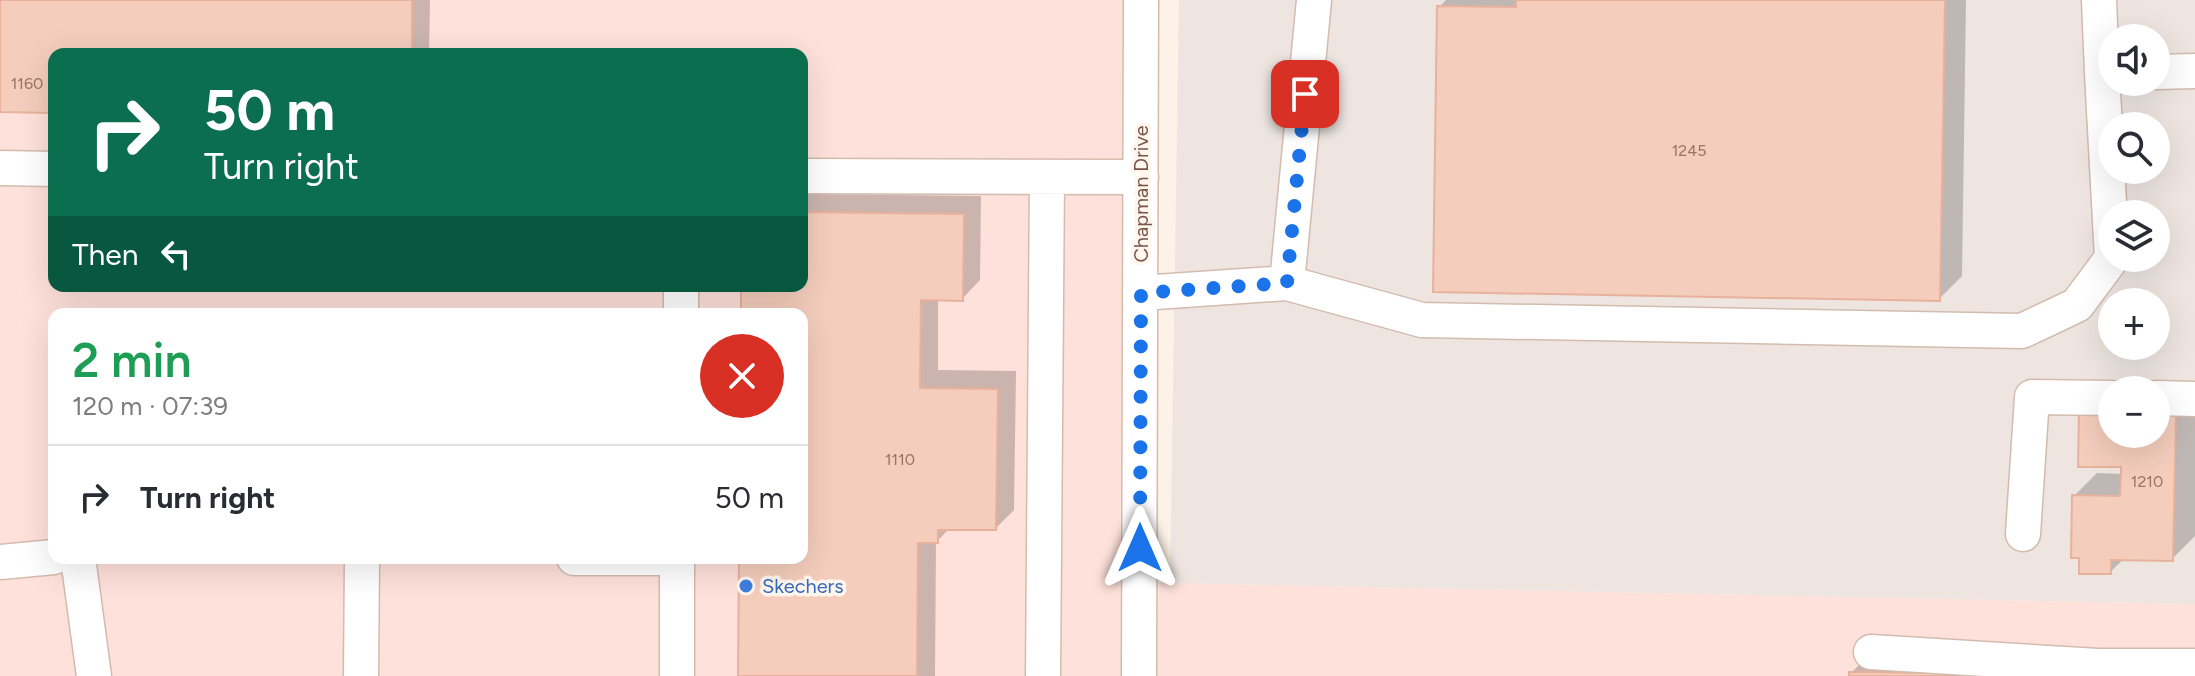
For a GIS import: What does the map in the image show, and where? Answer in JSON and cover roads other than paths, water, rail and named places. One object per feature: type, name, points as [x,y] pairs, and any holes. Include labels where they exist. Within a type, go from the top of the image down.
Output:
[{"type":"street","name":"Chapman Drive","points":[[1139,676],[1141,0]]},
{"type":"street","points":[[1287,283],[1314,0]]},
{"type":"street","points":[[2099,0],[2102,24]]},
{"type":"street","points":[[2170,72],[2195,71]]},
{"type":"street","points":[[1141,293],[1287,283],[1422,320],[2022,331],[2077,305],[2112,258],[2108,96]]},
{"type":"street","points":[[0,168],[48,169]]},
{"type":"street","points":[[808,176],[1141,177]]},
{"type":"street","points":[[1043,676],[1047,177]]},
{"type":"street","points":[[2023,534],[2032,397],[2098,398]]},
{"type":"street","points":[[2170,398],[2195,399]]},
{"type":"street","points":[[0,562],[48,558]]},
{"type":"street","points":[[79,564],[94,676]]},
{"type":"street","points":[[361,676],[362,564]]},
{"type":"street","points":[[677,564],[677,676]]},
{"type":"street","points":[[1871,652],[2076,670],[2175,669]]},
{"type":"place","name":"Skechers","points":[[746,586]]}]
